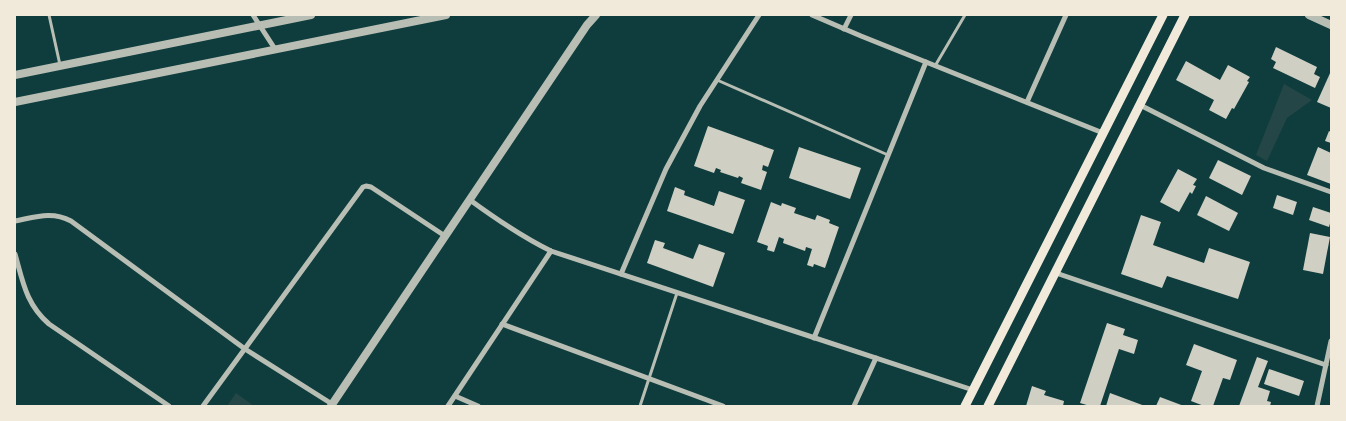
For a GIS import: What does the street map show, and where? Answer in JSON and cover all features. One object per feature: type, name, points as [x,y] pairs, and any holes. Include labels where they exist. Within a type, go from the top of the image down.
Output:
[{"type":"main road","points":[[964,406],[1164,15]]},
{"type":"main road","points":[[988,406],[1185,15]]},
{"type":"street","points":[[253,15],[258,26],[275,50]]},
{"type":"street","points":[[15,74],[311,15]]},
{"type":"street","points":[[15,102],[446,15]]},
{"type":"street","points":[[587,25],[590,15]]},
{"type":"street","points":[[15,221],[52,215],[62,216],[72,221],[244,349],[331,405],[587,25],[596,15]]},
{"type":"street","points":[[621,274],[658,185],[690,123],[759,15]]},
{"type":"street","points":[[812,15],[1104,133]]},
{"type":"street","points":[[844,29],[851,15]]},
{"type":"street","points":[[1027,102],[1066,15]]},
{"type":"street","points":[[1309,15],[1331,25]]},
{"type":"street","points":[[814,338],[926,62]]},
{"type":"street","points":[[1140,105],[1264,168],[1331,192]]},
{"type":"street","points":[[203,406],[361,189],[366,186],[371,187],[445,236]]},
{"type":"street","points":[[470,200],[510,229],[551,251],[973,390]]},
{"type":"street","points":[[448,406],[551,251]]},
{"type":"street","points":[[15,254],[28,294],[40,316],[169,406]]},
{"type":"street","points":[[1056,273],[1328,366]]},
{"type":"street","points":[[502,324],[723,406]]},
{"type":"street","points":[[1317,406],[1328,366],[1331,341]]},
{"type":"street","points":[[854,406],[876,358]]},
{"type":"street","points":[[455,396],[478,406]]},
{"type":"lane","points":[[49,15],[60,65]]},
{"type":"lane","points":[[935,66],[965,15]]},
{"type":"lane","points":[[717,80],[888,156]]},
{"type":"lane","points":[[640,406],[677,293]]},
{"type":"shaded area","points":[[1284,84],[1312,100],[1287,118],[1267,161],[1256,155]]},
{"type":"shaded area","points":[[236,393],[254,406],[227,406]]},
{"type":"building","points":[[1276,47],[1317,67],[1314,74],[1320,77],[1315,88],[1273,68],[1276,62],[1271,59]]},
{"type":"building","points":[[1186,61],[1220,80],[1228,65],[1250,77],[1234,109],[1232,108],[1226,119],[1209,110],[1214,100],[1176,80]]},
{"type":"building","points":[[1331,71],[1331,108],[1317,102]]},
{"type":"building","points":[[708,126],[774,150],[768,167],[763,165],[762,170],[767,172],[761,190],[741,183],[743,178],[739,176],[738,178],[720,172],[721,170],[716,168],[714,173],[694,166]]},
{"type":"building","points":[[1329,131],[1331,132],[1331,143],[1325,141]]},
{"type":"building","points":[[799,147],[861,168],[850,199],[789,178]]},
{"type":"building","points":[[1318,147],[1331,153],[1331,184],[1307,175]]},
{"type":"building","points":[[1218,160],[1251,176],[1242,195],[1209,178]]},
{"type":"building","points":[[1178,169],[1197,179],[1193,185],[1196,186],[1192,194],[1190,192],[1179,212],[1160,202]]},
{"type":"building","points":[[675,187],[685,191],[684,195],[714,206],[719,191],[745,200],[733,234],[667,211]]},
{"type":"building","points":[[1277,195],[1297,202],[1293,215],[1273,208]]},
{"type":"building","points":[[1206,196],[1238,213],[1229,231],[1197,215]]},
{"type":"building","points":[[771,202],[781,206],[782,203],[796,208],[794,213],[815,220],[817,215],[830,220],[829,223],[839,227],[825,268],[814,264],[813,267],[807,265],[812,249],[806,247],[805,251],[783,243],[784,239],[779,237],[774,252],[767,250],[768,246],[757,242]]},
{"type":"building","points":[[1313,207],[1331,213],[1329,227],[1309,220]]},
{"type":"building","points":[[1141,215],[1161,222],[1153,245],[1204,263],[1209,248],[1250,262],[1238,299],[1167,276],[1162,288],[1121,274]]},
{"type":"building","points":[[1310,233],[1330,237],[1323,274],[1303,270]]},
{"type":"building","points":[[655,240],[665,243],[663,248],[693,259],[699,244],[725,253],[713,287],[647,263]]},
{"type":"building","points":[[1107,323],[1125,329],[1123,335],[1138,340],[1134,354],[1119,349],[1100,406],[1090,406],[1080,403]]},
{"type":"building","points":[[1194,344],[1237,360],[1230,380],[1223,378],[1213,406],[1204,406],[1191,401],[1202,371],[1186,365]]},
{"type":"building","points":[[1257,357],[1268,361],[1258,387],[1270,391],[1267,401],[1271,402],[1270,406],[1239,406]]},
{"type":"building","points":[[1269,369],[1304,381],[1299,396],[1264,384]]},
{"type":"building","points":[[1032,386],[1046,391],[1044,395],[1064,401],[1063,406],[1026,406]]},
{"type":"building","points":[[1110,393],[1145,406],[1106,406]]},
{"type":"building","points":[[1160,397],[1184,406],[1156,406]]}]
